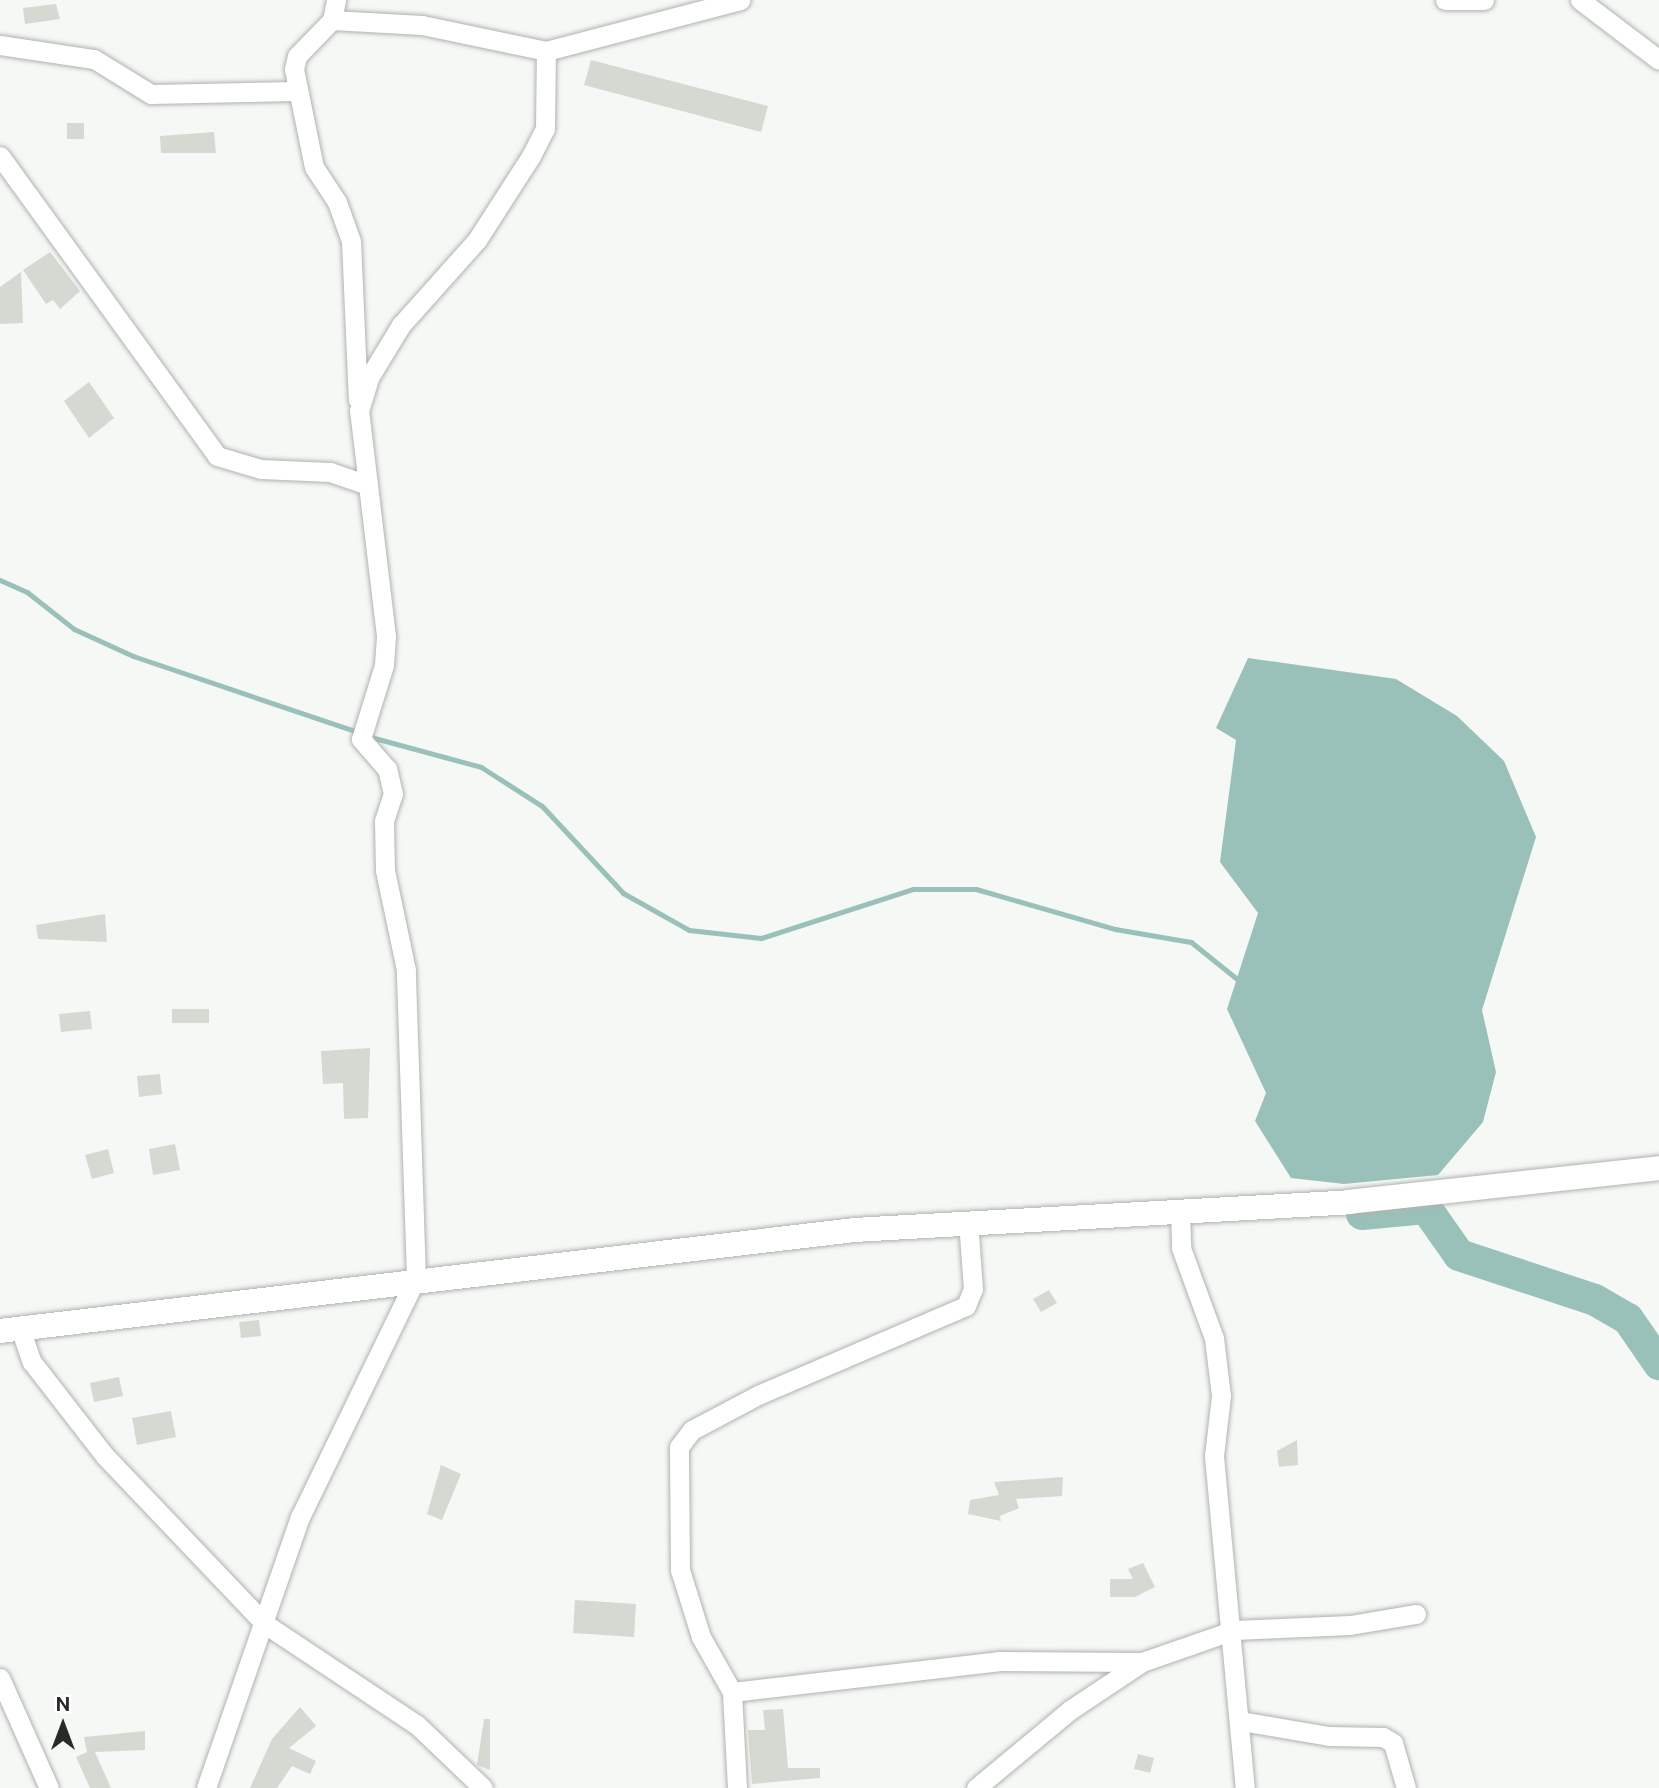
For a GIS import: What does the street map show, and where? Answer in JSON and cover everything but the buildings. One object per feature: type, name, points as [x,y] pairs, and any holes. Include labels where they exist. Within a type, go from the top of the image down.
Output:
[{"type":"street","points":[[206,1788],[300,1517],[416,1278],[406,970],[385,870],[384,821],[393,794],[387,769],[360,739],[384,665],[386,636],[359,411],[351,241],[337,202],[314,167],[295,91],[297,56],[332,20],[336,0]]},
{"type":"street","points":[[332,20],[422,25],[546,51],[740,0]]},
{"type":"street","points":[[1445,0],[1484,0]]},
{"type":"street","points":[[1580,0],[1659,60]]},
{"type":"street","points":[[0,45],[94,59],[150,94],[295,91]]},
{"type":"street","points":[[359,411],[370,376],[401,325],[477,240],[531,156],[545,129],[546,51]]},
{"type":"street","points":[[0,156],[217,456],[261,469],[330,472],[368,485]]},
{"type":"street","points":[[483,1788],[417,1725],[265,1624],[105,1456],[32,1362],[10,1329],[416,1278],[968,1221],[1348,1202],[1659,1168]]},
{"type":"street","points":[[1180,1212],[1181,1248],[1214,1338],[1221,1396],[1214,1456],[1234,1630],[1245,1788]]},
{"type":"street","points":[[737,1788],[732,1692],[701,1637],[680,1570],[679,1447],[692,1430],[758,1395],[966,1306],[973,1289],[968,1221]]},
{"type":"street","points":[[976,1788],[1070,1710],[1142,1662],[1234,1630],[1350,1625],[1416,1614]]},
{"type":"street","points":[[732,1692],[998,1661],[1142,1662]]},
{"type":"street","points":[[0,1678],[49,1788]]},
{"type":"street","points":[[1241,1721],[1329,1736],[1383,1737],[1393,1743],[1406,1788]]},
{"type":"water","points":[[1248,658],[1396,679],[1457,716],[1504,761],[1536,837],[1482,1010],[1496,1072],[1483,1122],[1438,1175],[1344,1184],[1291,1178],[1255,1121],[1266,1093],[1227,1009],[1258,913],[1220,862],[1236,740],[1216,728]]},
{"type":"waterway","points":[[0,580],[27,592],[74,629],[133,656],[358,732]]},
{"type":"waterway","points":[[367,736],[481,767],[542,806],[623,893],[689,930],[761,938],[913,889],[976,889],[1115,929],[1191,942],[1242,983]]},
{"type":"waterway","points":[[1362,1214],[1426,1208],[1459,1255],[1595,1300],[1628,1319],[1659,1364]]}]
